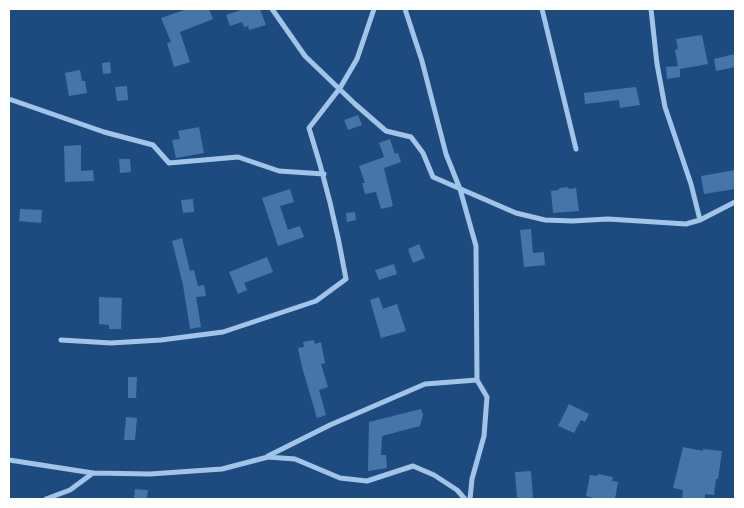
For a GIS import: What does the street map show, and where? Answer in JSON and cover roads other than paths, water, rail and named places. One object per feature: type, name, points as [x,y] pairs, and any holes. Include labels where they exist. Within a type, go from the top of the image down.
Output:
[{"type":"street","points":[[272,9],[305,56],[355,104],[386,131],[411,137],[423,153],[433,176],[516,213],[545,220],[608,219],[686,224],[700,220],[735,202]]},
{"type":"street","points":[[61,340],[111,343],[161,340],[223,332],[316,301],[346,279],[338,231],[324,174],[309,128],[340,88],[357,59],[374,9]]},
{"type":"street","points":[[405,9],[422,60],[446,154],[460,189],[476,246],[477,380],[487,397],[484,436],[472,479],[470,499]]},
{"type":"street","points":[[542,9],[576,149]]},
{"type":"street","points":[[651,9],[657,64],[665,107],[691,184],[700,220]]},
{"type":"street","points":[[9,99],[104,132],[153,145],[169,163],[238,157],[280,172],[324,174]]},
{"type":"street","points":[[9,460],[93,474],[150,474],[222,469],[268,457],[330,425],[425,384],[477,380]]},
{"type":"street","points":[[268,457],[295,459],[340,478],[367,481],[413,466],[434,475],[457,490],[465,499]]},
{"type":"street","points":[[46,499],[70,490],[93,474]]}]
